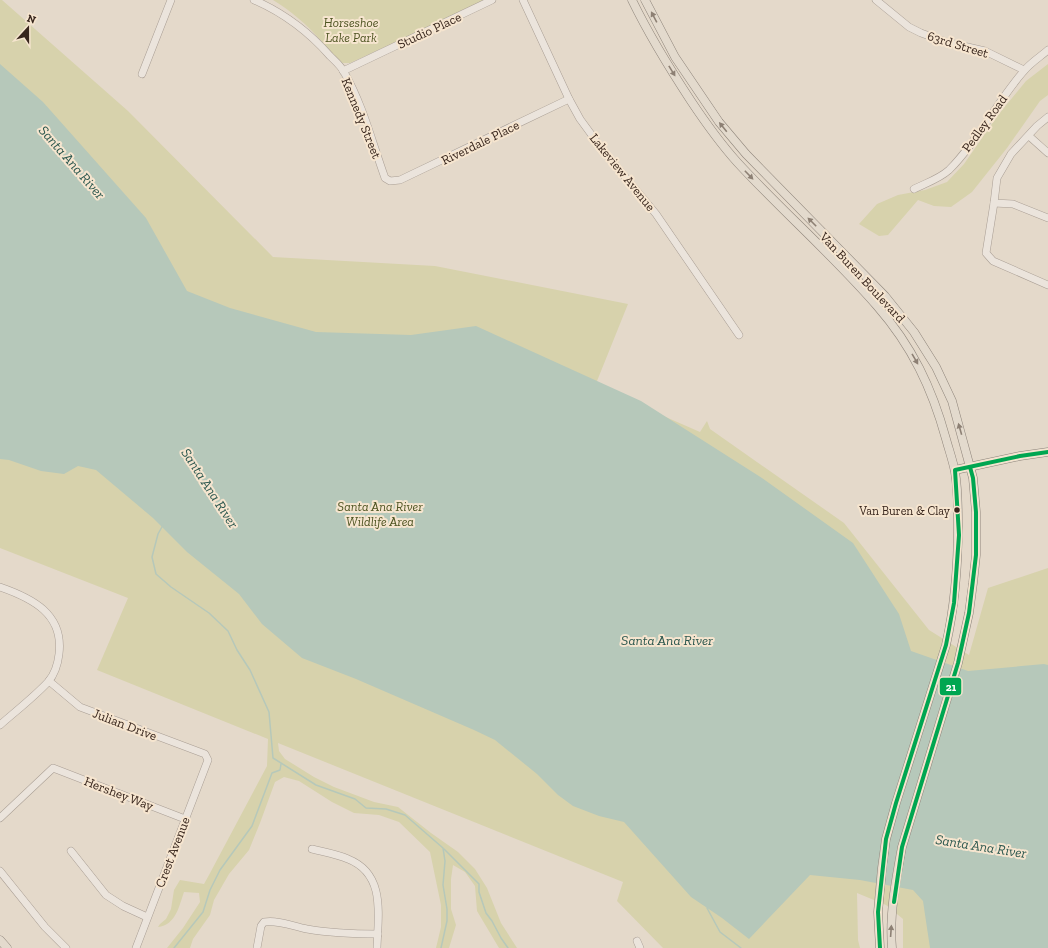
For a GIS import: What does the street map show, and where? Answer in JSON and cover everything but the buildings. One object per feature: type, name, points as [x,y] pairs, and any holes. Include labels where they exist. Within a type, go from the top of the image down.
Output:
[{"type":"main road","name":"Van Buren Boulevard","points":[[632,0],[656,46],[709,128],[736,161],[878,306],[905,343],[929,387],[940,416],[955,470],[958,513],[956,583],[952,621],[886,839],[878,912],[880,948]]},
{"type":"main road","name":"Van Buren Boulevard","points":[[645,0],[676,57],[719,122],[746,154],[885,296],[914,332],[936,367],[952,401],[973,478],[976,512],[976,555],[969,613],[958,663],[902,847],[897,872],[891,936],[892,948]]},
{"type":"main road","points":[[955,470],[1048,452]]},
{"type":"main road","points":[[0,940],[7,948]]},
{"type":"street","points":[[142,74],[171,0]]},
{"type":"street","name":"Kennedy Street","points":[[254,0],[288,17],[304,29],[343,71],[371,133],[386,178],[390,182]]},
{"type":"street","name":"Studio Place","points":[[343,71],[492,0]]},
{"type":"street","name":"Lakeview Avenue","points":[[523,0],[569,99],[580,119],[602,149],[656,214],[739,335]]},
{"type":"street","name":"63rd Street","points":[[876,0],[909,27],[921,33],[946,42],[985,51],[1024,70]]},
{"type":"street","name":"Pedley Road","points":[[914,188],[937,179],[948,170],[977,135],[1024,70],[1048,50]]},
{"type":"street","name":"Riverdale Place","points":[[390,182],[400,180],[569,99]]},
{"type":"street","points":[[1048,117],[1037,126],[1011,154],[997,178],[986,253],[993,261],[1048,285]]},
{"type":"street","points":[[1028,136],[1048,153]]},
{"type":"street","points":[[994,203],[1013,204],[1048,218]]},
{"type":"street","points":[[0,587],[33,601],[54,621],[61,642],[58,663],[49,681],[0,725]]},
{"type":"street","name":"Julian Drive","points":[[49,681],[80,707],[207,756]]},
{"type":"street","name":"Crest Avenue","points":[[136,948],[208,760],[207,756]]},
{"type":"street","name":"Hershey Way","points":[[0,818],[53,768],[185,819]]},
{"type":"street","points":[[312,849],[349,859],[364,868],[374,882],[378,897],[378,948]]},
{"type":"street","points":[[71,851],[106,895],[123,906],[147,918]]},
{"type":"street","points":[[0,871],[45,927],[66,948]]},
{"type":"street","points":[[256,948],[261,926],[264,922],[273,920],[306,929],[336,933],[378,934]]},
{"type":"green space","name":"Santa Ana River","points":[[0,0],[2,0],[128,111],[273,257],[435,266],[628,304],[595,386],[700,432],[707,421],[710,429],[844,523],[929,630],[969,655],[988,588],[1048,568],[1048,948],[903,948],[903,919],[886,905],[857,893],[858,940],[860,948],[663,948],[617,901],[623,882],[278,743],[279,751],[285,759],[314,777],[334,787],[374,802],[398,807],[458,852],[475,869],[487,888],[501,923],[517,948],[499,948],[477,911],[475,886],[465,872],[453,865],[451,879],[451,909],[456,925],[449,948],[436,948],[441,927],[441,905],[430,852],[399,822],[379,815],[354,813],[332,802],[299,781],[284,777],[275,782],[249,850],[229,874],[214,900],[210,915],[193,939],[190,948],[167,948],[183,928],[200,902],[199,893],[184,892],[173,919],[169,923],[158,927],[166,919],[171,909],[174,890],[180,880],[204,884],[267,766],[268,739],[97,670],[128,598],[0,548]]},
{"type":"green space","name":"Horseshoe Lake Park","points":[[273,0],[487,0],[350,63],[343,63],[338,61],[301,20]]},
{"type":"green space","points":[[1048,64],[1048,95],[1040,101],[1007,148],[972,192],[951,207],[934,206],[918,200],[888,235],[879,236],[859,224],[877,204],[898,195],[925,190],[947,182],[964,164],[998,115],[1026,81]]},
{"type":"water","name":"Santa Ana River","points":[[0,64],[43,102],[146,218],[187,291],[230,308],[316,332],[411,335],[476,326],[641,401],[762,478],[853,543],[899,614],[911,651],[968,671],[1044,664],[1048,665],[1048,948],[930,948],[923,901],[913,890],[860,880],[810,875],[749,939],[691,897],[624,822],[599,816],[573,806],[558,795],[537,774],[495,740],[356,679],[302,658],[262,624],[239,594],[187,552],[153,518],[96,470],[78,466],[64,474],[41,471],[9,460],[0,459]]},
{"type":"waterway","points":[[163,525],[158,534],[152,557],[156,574],[171,587],[209,613],[228,631],[237,650],[250,670],[269,712],[273,758],[316,785],[355,799],[366,808],[386,809],[405,815],[443,848],[445,861],[443,885],[447,909],[447,921],[441,948]]},
{"type":"waterway","points":[[174,948],[203,912],[210,890],[220,870],[252,826],[272,773],[280,770],[281,764]]},
{"type":"waterway","points":[[444,849],[479,884],[479,892],[486,913],[508,948]]},
{"type":"waterway","points":[[707,908],[720,932],[741,948]]},
{"type":"transit line","name":"21","points":[[880,948],[878,912],[886,839],[946,645],[954,603],[959,535],[955,470],[1020,456],[1048,452]]},
{"type":"transit line","name":"21","points":[[894,902],[902,847],[958,663],[969,613],[976,555],[976,512],[973,478],[970,467]]},
{"type":"place","name":"Van Buren & Clay","points":[[957,510]]},
{"type":"park label","name":"Santa Ana River Wildlife Area","points":[[380,514]]}]
